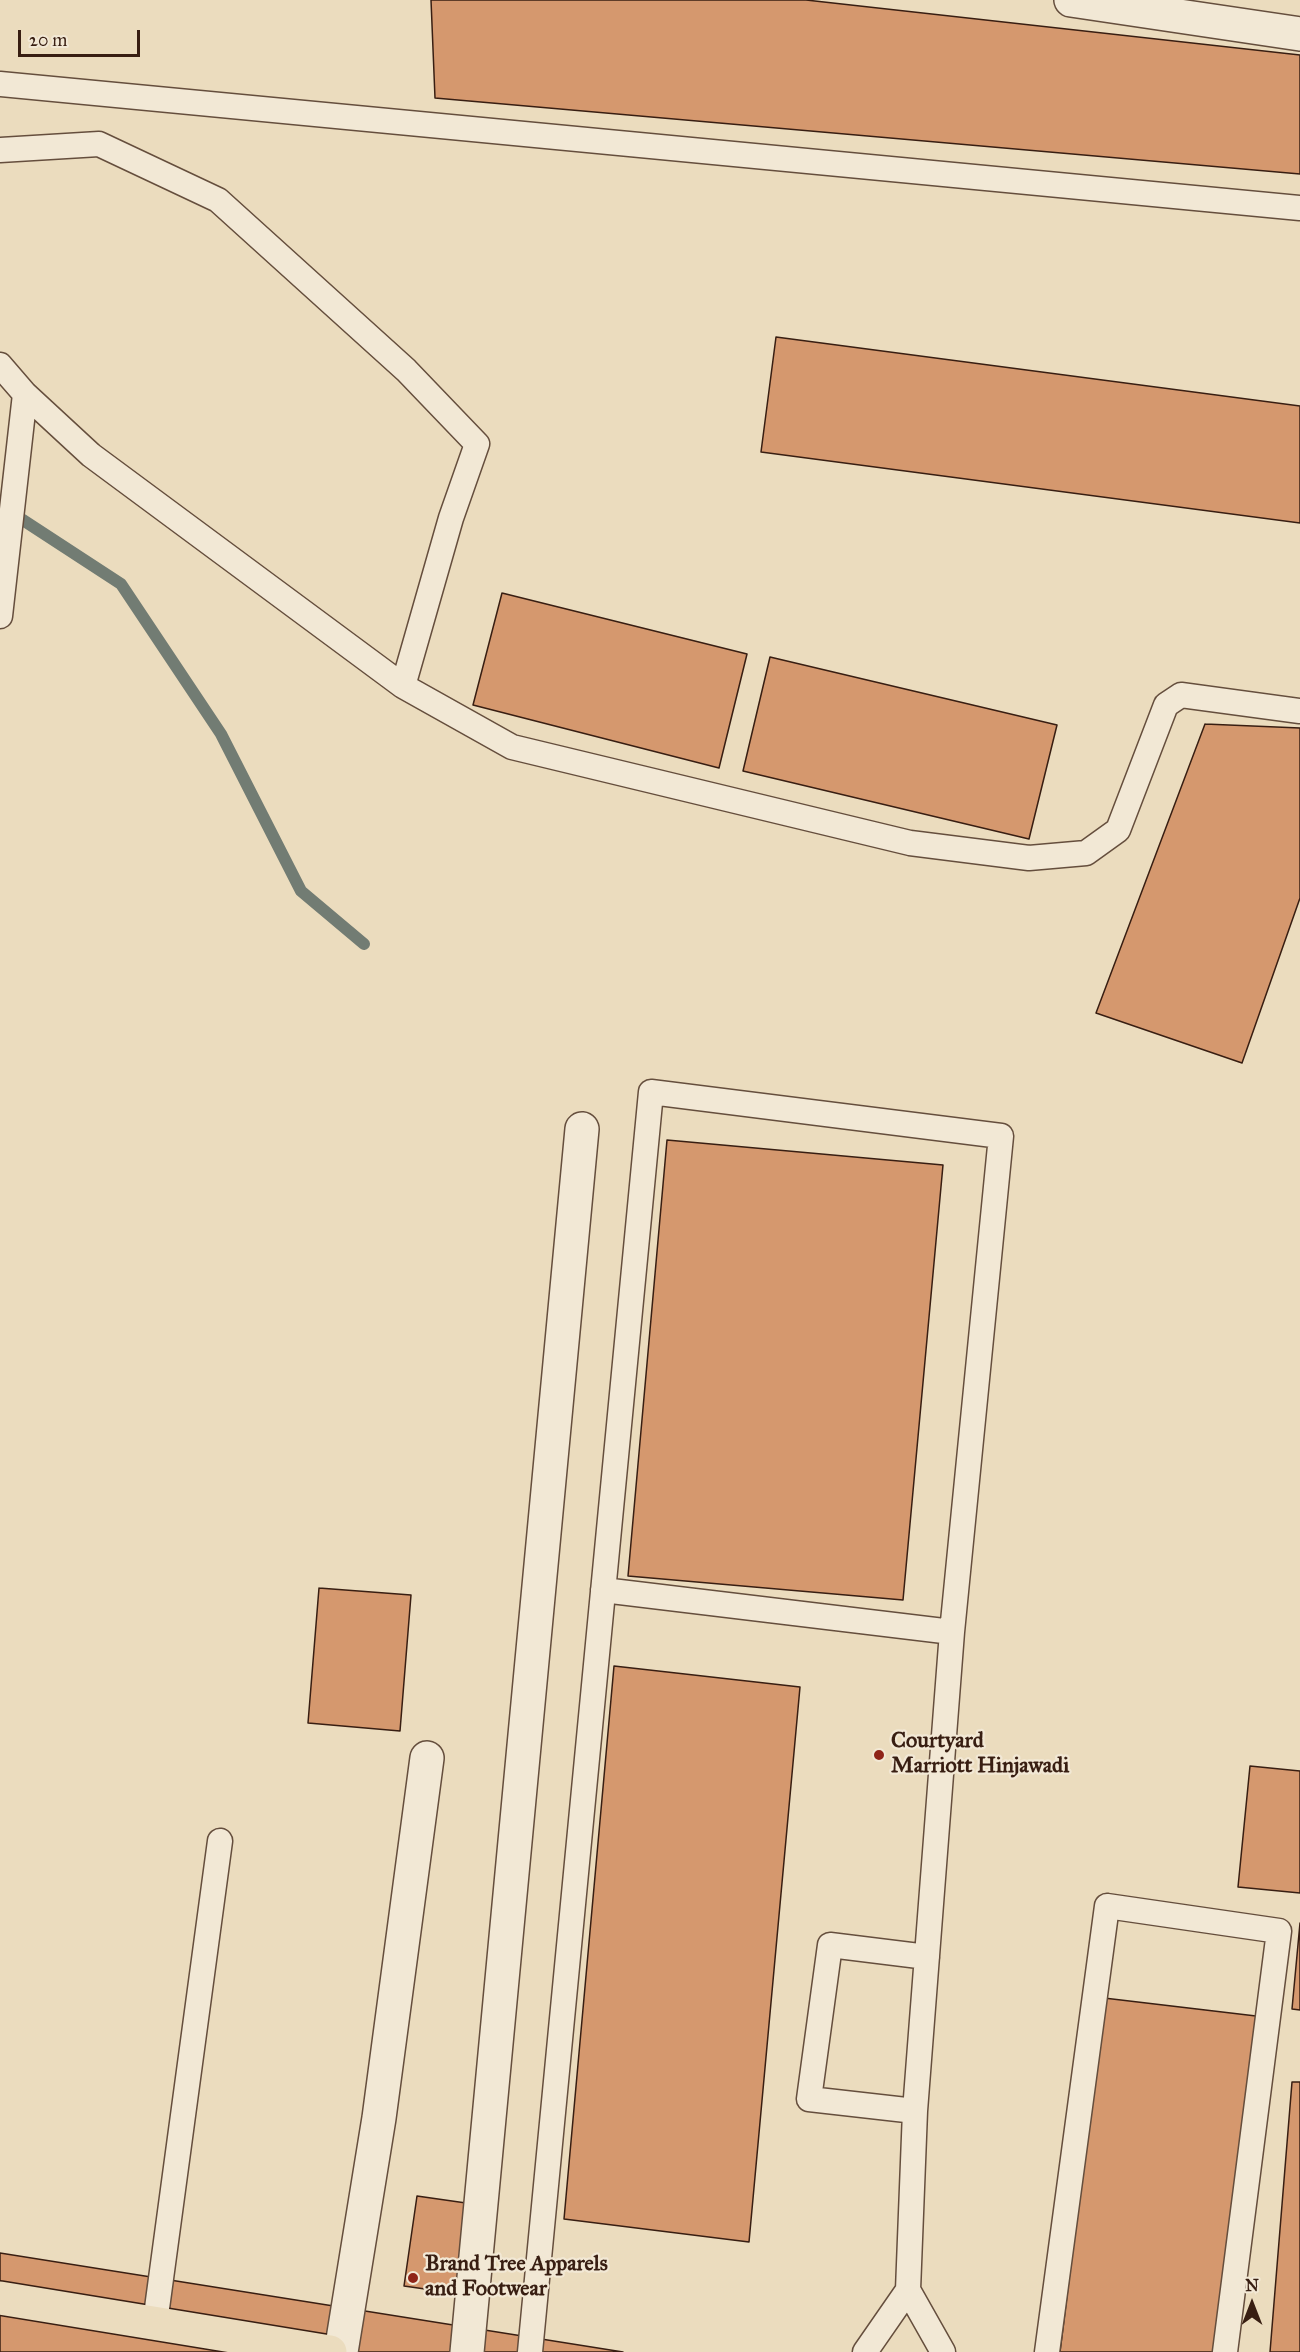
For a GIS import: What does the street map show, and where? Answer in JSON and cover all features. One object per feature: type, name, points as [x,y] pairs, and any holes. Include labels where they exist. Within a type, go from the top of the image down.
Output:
[{"type":"main road","points":[[0,2298],[330,2352]]},
{"type":"street","points":[[1071,0],[1184,9],[1293,27]]},
{"type":"street","points":[[467,2352],[582,1129]]},
{"type":"street","points":[[341,2352],[378,2118],[428,1758]]},
{"type":"lane","points":[[0,84],[1300,208]]},
{"type":"lane","points":[[0,150],[99,144],[218,200],[406,370],[477,444],[451,518],[403,686]]},
{"type":"lane","points":[[0,365],[25,394],[91,455],[403,686],[512,747],[910,843],[1029,858],[1086,853],[1118,830],[1166,705],[1181,695],[1300,711]]},
{"type":"lane","points":[[0,616],[25,394]]},
{"type":"lane","points":[[530,2352],[651,1092],[1001,1136],[952,1632],[915,2111],[908,2290],[943,2352]]},
{"type":"lane","points":[[603,1590],[952,1632]]},
{"type":"lane","points":[[155,2323],[220,1841]]},
{"type":"lane","points":[[1047,2352],[1107,1906],[1279,1931],[1225,2352]]},
{"type":"lane","points":[[915,2111],[809,2098],[830,1945],[927,1957]]},
{"type":"lane","points":[[865,2352],[908,2290]]},
{"type":"building","points":[[431,0],[806,0],[1300,55],[1300,174],[435,98]]},
{"type":"building","points":[[776,337],[1300,406],[1300,523],[761,452]]},
{"type":"building","points":[[502,593],[747,654],[719,768],[473,705]]},
{"type":"building","points":[[770,657],[1057,725],[1029,839],[743,771]]},
{"type":"building","points":[[1205,724],[1300,728],[1300,898],[1242,1063],[1096,1013]]},
{"type":"building","points":[[667,1140],[943,1165],[903,1600],[628,1576]]},
{"type":"building","points":[[319,1588],[411,1595],[400,1731],[308,1723]]},
{"type":"building","points":[[614,1666],[800,1687],[749,2242],[564,2219]]},
{"type":"building","points":[[1250,1766],[1300,1771],[1300,1893],[1238,1887]]},
{"type":"building","points":[[1300,1923],[1300,2010],[1292,2009]]},
{"type":"building","points":[[1104,1998],[1256,2016],[1215,2352],[1060,2352]]},
{"type":"building","points":[[1292,2082],[1300,2082],[1300,2352],[1270,2352]]},
{"type":"building","points":[[417,2196],[480,2205],[467,2295],[404,2286]]},
{"type":"building","points":[[0,2253],[623,2352],[0,2352]]},
{"type":"waterway","points":[[0,505],[121,584],[221,734],[301,891],[364,944]]},
{"type":"place","name":"Courtyard Marriott Hinjawadi","points":[[879,1755]]},
{"type":"place","name":"Brand Tree Apparels and Footwear","points":[[413,2278]]}]
